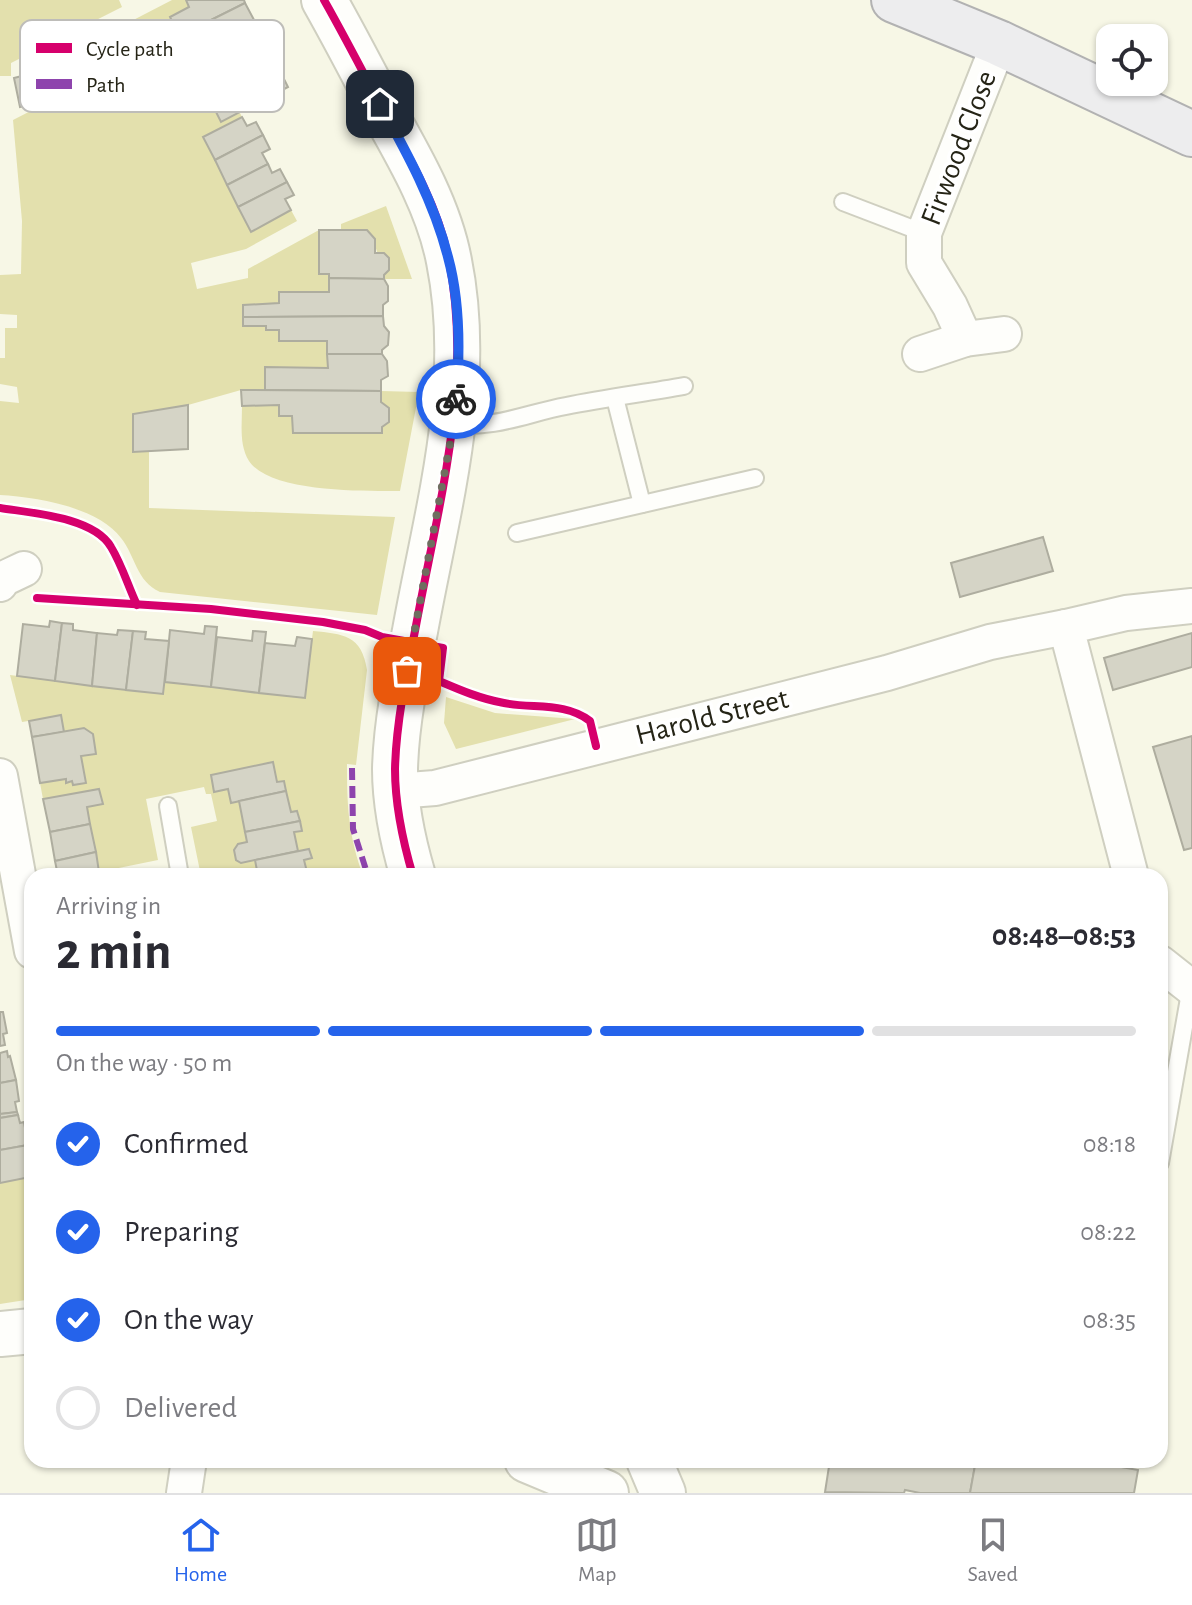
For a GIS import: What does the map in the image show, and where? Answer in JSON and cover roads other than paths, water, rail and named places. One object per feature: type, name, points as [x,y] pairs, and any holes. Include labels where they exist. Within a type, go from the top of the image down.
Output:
[{"type":"main road","points":[[894,0],[999,43],[1192,134]]},
{"type":"street","points":[[324,0],[408,155],[436,217],[449,260],[457,321],[458,378],[454,423],[407,671],[395,766],[396,791],[411,868]]},
{"type":"street","name":"Firwood Close","points":[[965,339],[950,306],[924,263],[924,233],[999,43]]},
{"type":"street","points":[[920,354],[965,339],[1004,334]]},
{"type":"street","name":"Harold Street","points":[[396,791],[435,788],[887,673],[990,642],[1126,613],[1192,606]]},
{"type":"street","points":[[1066,627],[1129,868]]},
{"type":"street","points":[[0,776],[24,887]]},
{"type":"street","points":[[1168,969],[1191,988]]},
{"type":"street","points":[[0,1334],[24,1332]]},
{"type":"street","points":[[184,1493],[188,1468]]},
{"type":"street","points":[[547,1468],[606,1493]]},
{"type":"street","points":[[652,1468],[663,1493]]},
{"type":"lane","points":[[843,202],[924,233]]},
{"type":"lane","points":[[454,423],[474,426],[507,421],[565,406],[684,386]]},
{"type":"lane","points":[[615,398],[642,504]]},
{"type":"lane","points":[[517,533],[755,478]]},
{"type":"lane","points":[[168,806],[176,868]]},
{"type":"lane","points":[[1168,1118],[1191,988]]}]
